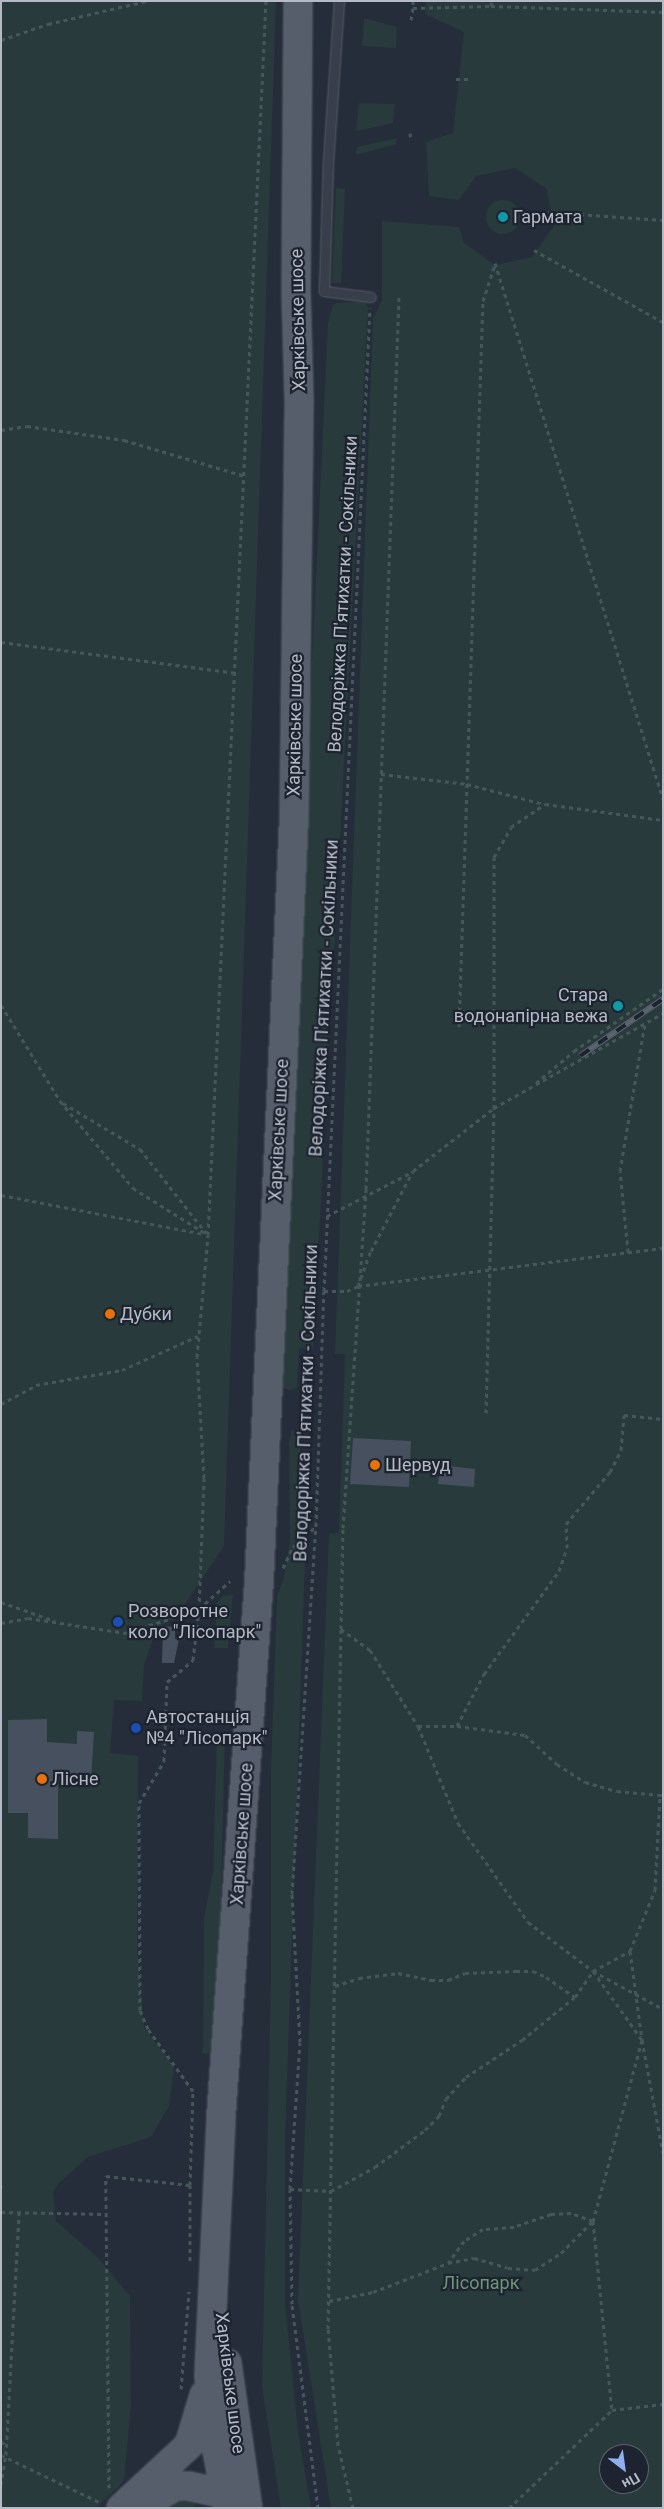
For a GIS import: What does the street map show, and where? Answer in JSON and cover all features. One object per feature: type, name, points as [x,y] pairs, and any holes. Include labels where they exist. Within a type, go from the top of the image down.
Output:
[{"type":"main road","name":"Харківське шосе","points":[[225,2504],[209,2374],[222,2107],[259,1582],[294,818],[299,398],[296,291],[298,1]]},
{"type":"main road","name":"Харківське шосе","points":[[216,2257],[233,2424],[248,2508]]},
{"type":"main road","points":[[146,2504],[189,2445],[209,2374]]},
{"type":"main road","points":[[146,2504],[176,2486],[225,2504],[233,2424]]},
{"type":"main road","points":[[115,2503],[189,2445]]},
{"type":"lane","points":[[339,1],[324,291],[370,297]]},
{"type":"path","points":[[1,40],[48,24],[146,1]]},
{"type":"path","points":[[190,2272],[193,2091],[148,2029],[140,2010],[140,1803],[164,1761],[167,1682],[193,1660],[199,1609],[204,1478],[197,1357],[208,1235],[266,1]]},
{"type":"path","points":[[412,20],[413,1]]},
{"type":"path","points":[[491,6],[492,1]]},
{"type":"path","points":[[413,8],[491,6],[663,12]]},
{"type":"path","points":[[456,79],[470,79]]},
{"type":"path","points":[[410,133],[411,140]]},
{"type":"path","points":[[548,212],[663,220]]},
{"type":"path","points":[[534,250],[663,322]]},
{"type":"path","points":[[459,1027],[483,301],[495,262],[663,799]]},
{"type":"path","name":"Велодоріжка П'ятихатки - Сокільники","points":[[318,2508],[292,2304],[290,2189],[300,2042],[292,1894],[316,1526],[327,1216],[370,297]]},
{"type":"path","points":[[353,2508],[338,2446],[329,2301],[341,1629],[358,1286],[365,1197],[398,297]]},
{"type":"path","points":[[1,430],[27,426],[124,440],[245,476]]},
{"type":"path","points":[[1,642],[235,673]]},
{"type":"path","points":[[381,774],[467,784],[545,804],[663,820]]},
{"type":"path","points":[[486,1413],[494,1108],[494,857],[511,826],[545,804]]},
{"type":"path","points":[[531,1087],[574,1051],[663,989]]},
{"type":"path","points":[[1,1005],[60,1100],[133,1188],[208,1235]]},
{"type":"path","points":[[327,1216],[413,1171],[494,1108],[663,1013]]},
{"type":"path","points":[[628,1252],[620,1171],[645,1023]]},
{"type":"path","points":[[60,1100],[140,1149],[208,1235]]},
{"type":"path","points":[[358,1286],[371,1251],[413,1171]]},
{"type":"path","points":[[1,1195],[208,1235]]},
{"type":"path","points":[[324,1291],[347,1291],[358,1286],[663,1248]]},
{"type":"path","points":[[1,1404],[36,1385],[122,1370],[199,1336]]},
{"type":"path","points":[[457,1726],[484,1674],[559,1571],[567,1548],[566,1524],[610,1472],[621,1450],[624,1415],[663,1420]]},
{"type":"path","points":[[280,1573],[293,1547],[316,1526]]},
{"type":"path","points":[[1,1623],[28,1618],[126,1633],[199,1609],[230,1581]]},
{"type":"path","points":[[1,1602],[63,1624]]},
{"type":"path","points":[[341,1629],[370,1650],[418,1726],[458,1823],[528,1922],[593,1971],[663,2010]]},
{"type":"path","points":[[418,1726],[457,1726],[524,1735],[557,1764],[585,1782],[617,1791],[662,1795],[656,1890],[630,1951],[642,2040],[663,2153]]},
{"type":"path","points":[[290,2189],[331,2191],[375,2167],[440,2116],[446,2099],[466,2077],[522,2040],[575,1997],[593,1971],[630,1951]]},
{"type":"path","points":[[335,1986],[359,1978],[398,1973],[432,1980],[448,1980],[465,1973],[525,1971],[546,1977],[575,1997]]},
{"type":"path","points":[[593,1971],[642,2040]]},
{"type":"path","points":[[612,2410],[593,2221],[642,2040]]},
{"type":"path","points":[[115,2503],[106,2176],[190,2185]]},
{"type":"path","points":[[1,2185],[1,2191]]},
{"type":"path","points":[[1,2212],[106,2214]]},
{"type":"path","points":[[1,2485],[6,2455],[19,2213]]},
{"type":"path","points":[[448,2263],[464,2241],[483,2229],[514,2228],[558,2214],[571,2213],[593,2221]]},
{"type":"path","points":[[329,2301],[373,2292],[448,2263],[474,2258],[508,2268],[536,2270],[561,2253],[593,2221]]},
{"type":"path","points":[[181,2391],[189,2282]]},
{"type":"path","points":[[509,2508],[612,2410],[663,2404]]},
{"type":"path","points":[[1,2441],[6,2448]]},
{"type":"path","points":[[1,2455],[6,2455],[110,2507]]},
{"type":"green space","points":[[1,1],[276,1],[224,1546],[177,1616],[156,1629],[144,1665],[142,1701],[114,1700],[110,1753],[138,1756],[137,1948],[144,2028],[174,2066],[169,2106],[151,2137],[88,2157],[58,2184],[53,2192],[56,2221],[98,2258],[130,2296],[131,2405],[124,2481],[96,2508],[1,2508]]},
{"type":"green space","name":"Лісопарк","points":[[426,1],[663,1],[663,2508],[331,2508],[298,2300],[329,1534],[339,1533],[345,1354],[335,1354],[373,319],[382,300],[382,221],[459,227],[464,243],[495,265],[532,257],[553,227],[547,189],[515,168],[476,176],[459,200],[429,196],[426,142],[453,133],[464,32],[425,14]]},
{"type":"green space","points":[[364,18],[397,27],[396,48],[362,46]]},
{"type":"green space","points":[[359,103],[395,104],[393,123],[356,131]]},
{"type":"green space","points":[[397,138],[396,144],[356,155],[357,147]]},
{"type":"green space","points":[[336,188],[345,189],[341,283],[332,283]]},
{"type":"green space","points":[[503,200],[510,201],[515,205],[519,210],[519,224],[515,229],[510,233],[503,234],[496,233],[491,229],[487,224],[486,217],[487,210],[491,205],[496,201]]},
{"type":"green space","points":[[365,302],[368,308],[313,1349],[299,1348],[297,1388],[290,1390],[278,1386],[328,323],[332,308],[336,303]]},
{"type":"green space","points":[[292,1430],[300,1431],[300,1531],[306,1532],[285,2136],[285,2303],[298,2432],[311,2508],[281,2508],[262,2386],[271,1978],[271,1771],[277,1596],[284,1578],[290,1541],[289,1442]]},
{"type":"green space","points":[[233,1594],[228,1648],[214,1648],[217,1603],[223,1596]]},
{"type":"green space","points":[[217,1736],[225,1736],[217,2052],[203,2054],[204,1917],[213,1873]]},
{"type":"green space","points":[[199,2493],[194,2508],[160,2508],[165,2502]]},
{"type":"building","name":"Стара водонапірна вежа","points":[[621,1002],[621,1010],[616,1010],[616,1003]]},
{"type":"building","points":[[353,1438],[411,1441],[409,1487],[350,1484]]},
{"type":"building","points":[[440,1465],[475,1469],[474,1487],[438,1484]]},
{"type":"building","points":[[163,1626],[175,1627],[175,1639],[179,1639],[174,1663],[162,1663]]},
{"type":"building","name":"Лісне","points":[[47,1719],[47,1742],[77,1744],[77,1731],[94,1732],[91,1780],[58,1780],[58,1839],[28,1838],[28,1813],[8,1813],[8,1720]]},
{"type":"railway","points":[[580,1056],[663,999]]},
{"type":"place","name":"Гармата","points":[[503,217]]},
{"type":"place","name":"Стара водонапірна вежа","points":[[618,1006]]},
{"type":"place","name":"Дубки","points":[[110,1314]]},
{"type":"place","name":"Шервуд","points":[[375,1465]]},
{"type":"place","name":"Розворотне коло \"Лісопарк\"","points":[[118,1622]]},
{"type":"place","name":"Автостанція №4 \"Лісопарк\"","points":[[136,1728]]},
{"type":"place","name":"Лісне","points":[[42,1779]]}]
